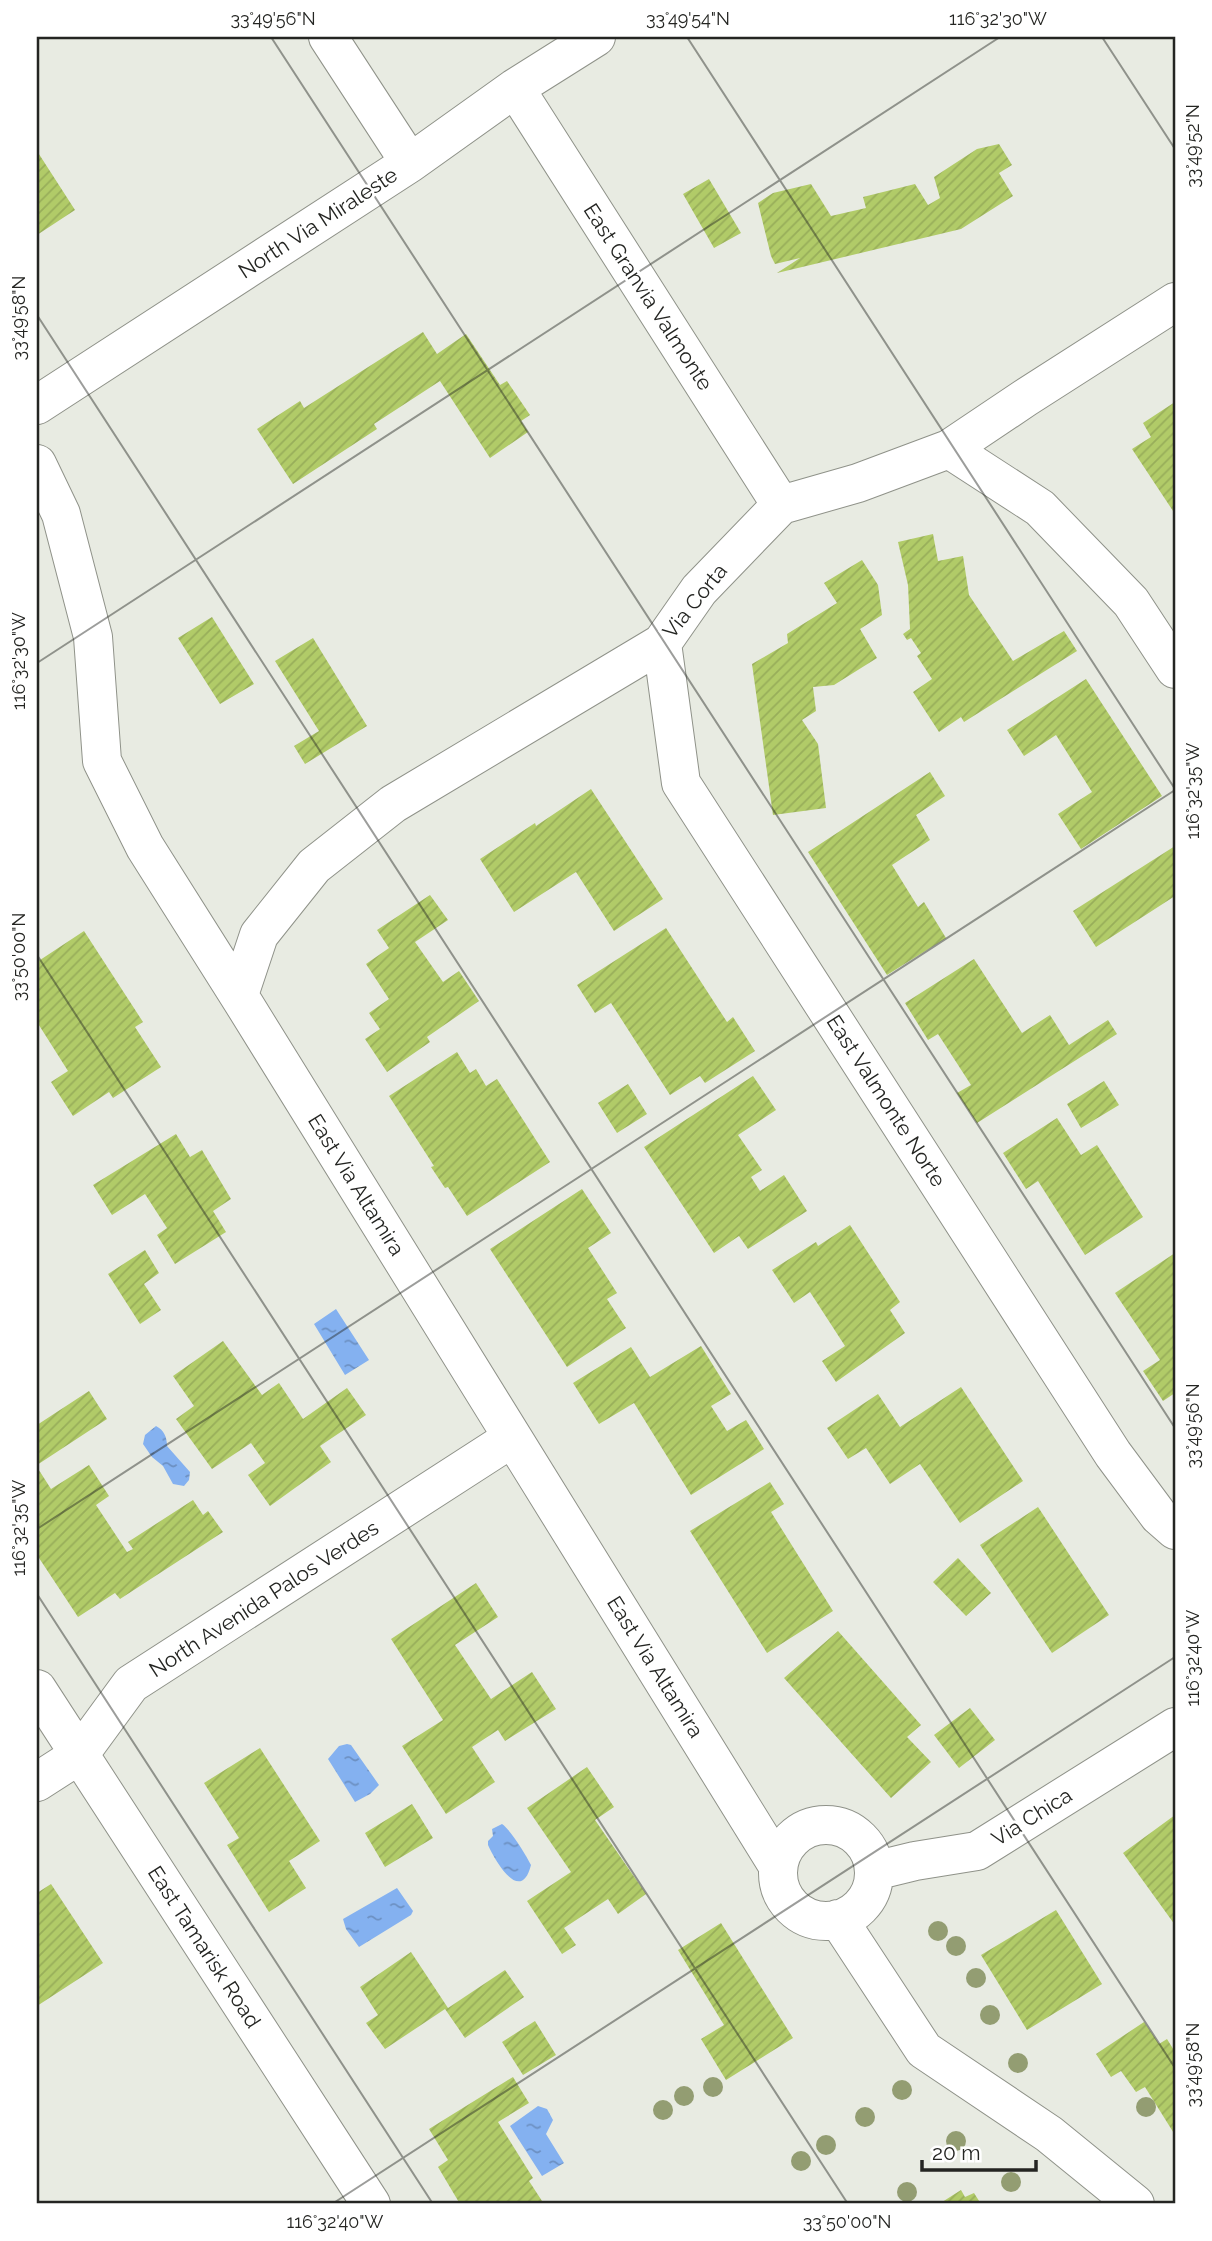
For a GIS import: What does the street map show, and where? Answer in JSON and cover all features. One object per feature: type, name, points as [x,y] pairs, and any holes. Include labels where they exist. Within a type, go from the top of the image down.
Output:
[{"type":"street","points":[[328,37],[410,163]]},
{"type":"street","name":"North Via Miraleste","points":[[37,405],[410,163],[515,89],[596,37]]},
{"type":"street","name":"East Granvia Valmonte","points":[[515,89],[780,505]]},
{"type":"street","points":[[780,505],[858,483],[949,449],[1175,302]]},
{"type":"street","points":[[949,449],[1040,508],[1131,602],[1175,669]]},
{"type":"street","name":"East Via Altamira","points":[[37,464],[61,514],[93,637],[102,761],[145,847],[693,1725],[778,1866],[784,1896],[794,1908],[807,1917],[838,1919]]},
{"type":"street","name":"Via Corta","points":[[239,995],[259,935],[314,866],[393,804],[662,643],[699,590],[780,505]]},
{"type":"street","name":"East Valmonte Norte","points":[[662,643],[681,783],[1113,1454],[1159,1516],[1175,1530]]},
{"type":"street","name":"North Avenida Palos Verdes","points":[[37,1782],[79,1755],[131,1684],[512,1438]]},
{"type":"street","name":"East Tamarisk Road","points":[[37,1689],[371,2204]]},
{"type":"street","name":"Via Chica","points":[[874,1871],[977,1851],[1175,1727]]},
{"type":"street","points":[[778,1866],[783,1851],[804,1829],[835,1825],[862,1840],[871,1855],[874,1871],[872,1887],[864,1902],[852,1913],[838,1919],[924,2050],[1049,2134],[1135,2204]]},
{"type":"water","points":[[336,1309],[369,1360],[345,1375],[314,1324]]},
{"type":"water","points":[[156,1426],[164,1434],[167,1446],[190,1472],[189,1480],[184,1486],[173,1484],[163,1466],[143,1444],[145,1435]]},
{"type":"water","points":[[351,1745],[379,1785],[370,1794],[355,1802],[328,1759],[339,1746]]},
{"type":"water","points":[[502,1824],[531,1865],[527,1876],[521,1881],[508,1876],[488,1845],[493,1836],[492,1829]]},
{"type":"water","points":[[397,1888],[413,1911],[411,1915],[359,1947],[346,1929],[343,1919]]},
{"type":"water","points":[[538,2106],[547,2109],[553,2120],[546,2134],[564,2163],[542,2176],[510,2126]]},
{"type":"building","points":[[999,144],[1012,165],[999,173],[1013,196],[961,229],[777,273],[800,258],[775,264],[771,256],[758,203],[773,193],[811,184],[831,216],[866,208],[863,197],[915,184],[928,205],[940,198],[934,177],[977,149]]},
{"type":"building","points":[[37,151],[75,210],[37,235]]},
{"type":"building","points":[[709,179],[741,233],[714,248],[683,194]]},
{"type":"building","points":[[423,332],[437,354],[466,334],[500,385],[507,381],[530,415],[521,421],[528,432],[490,458],[440,381],[374,424],[377,429],[293,484],[257,429],[300,401],[304,408]]},
{"type":"building","points":[[1175,402],[1175,514],[1132,449],[1151,437],[1143,423]]},
{"type":"building","points":[[933,534],[938,561],[963,556],[969,595],[1013,661],[1064,631],[1077,651],[964,722],[961,717],[939,732],[913,692],[932,679],[917,656],[921,653],[911,638],[907,640],[903,634],[910,629],[908,585],[898,542]]},
{"type":"building","points":[[862,560],[878,585],[882,615],[860,629],[877,658],[834,685],[813,687],[816,711],[802,720],[818,744],[826,808],[773,815],[752,664],[788,643],[787,634],[837,603],[824,583]]},
{"type":"building","points":[[212,617],[254,684],[220,704],[178,638]]},
{"type":"building","points":[[313,638],[367,726],[305,764],[294,746],[319,731],[275,661]]},
{"type":"building","points":[[1086,679],[1162,796],[1081,849],[1058,814],[1092,792],[1056,735],[1024,756],[1007,730]]},
{"type":"building","points":[[930,772],[945,796],[916,815],[930,840],[892,865],[918,907],[924,902],[946,938],[887,975],[808,852]]},
{"type":"building","points":[[591,789],[663,899],[614,931],[576,872],[514,912],[480,859]]},
{"type":"building","points":[[1175,846],[1175,896],[1096,947],[1073,911]]},
{"type":"building","points":[[430,895],[448,920],[415,942],[443,982],[459,971],[479,1001],[427,1037],[430,1042],[387,1072],[365,1039],[380,1029],[369,1013],[389,999],[366,964],[389,948],[377,930]]},
{"type":"building","points":[[666,928],[727,1022],[733,1017],[755,1051],[705,1083],[700,1076],[670,1095],[611,1003],[595,1013],[577,985]]},
{"type":"building","points":[[84,931],[143,1022],[135,1027],[161,1067],[113,1098],[109,1092],[73,1116],[51,1082],[68,1071],[37,1022],[37,962]]},
{"type":"building","points":[[974,959],[1022,1033],[1050,1015],[1069,1045],[1108,1020],[1117,1034],[977,1123],[957,1093],[971,1085],[938,1034],[928,1040],[905,1003]]},
{"type":"building","points":[[457,1052],[470,1073],[476,1069],[486,1086],[497,1079],[550,1162],[467,1216],[431,1167],[434,1166],[389,1096]]},
{"type":"building","points":[[753,1076],[776,1110],[738,1135],[762,1170],[751,1177],[760,1191],[784,1175],[807,1211],[748,1249],[739,1236],[714,1253],[644,1147]]},
{"type":"building","points":[[1104,1081],[1119,1105],[1081,1128],[1067,1104]]},
{"type":"building","points":[[628,1084],[647,1114],[617,1133],[598,1103]]},
{"type":"building","points":[[1057,1118],[1081,1155],[1097,1145],[1143,1217],[1085,1255],[1038,1181],[1026,1189],[1003,1153]]},
{"type":"building","points":[[176,1134],[190,1157],[202,1150],[231,1199],[213,1211],[226,1232],[175,1264],[157,1235],[167,1228],[145,1194],[112,1215],[93,1185]]},
{"type":"building","points":[[582,1189],[611,1233],[588,1248],[617,1293],[607,1299],[626,1328],[567,1367],[490,1249]]},
{"type":"building","points":[[850,1225],[900,1302],[890,1310],[905,1333],[836,1382],[822,1361],[845,1346],[810,1292],[794,1303],[772,1270],[816,1242],[818,1246]]},
{"type":"building","points":[[145,1250],[159,1273],[144,1284],[161,1310],[140,1324],[108,1274]]},
{"type":"building","points":[[1175,1253],[1175,1393],[1163,1401],[1143,1371],[1160,1360],[1115,1293]]},
{"type":"building","points":[[223,1341],[262,1395],[279,1383],[303,1419],[347,1388],[366,1415],[320,1446],[331,1462],[270,1506],[248,1475],[265,1463],[251,1443],[212,1469],[176,1419],[194,1406],[173,1376]]},
{"type":"building","points":[[701,1346],[731,1394],[711,1406],[727,1431],[746,1420],[764,1449],[691,1495],[634,1403],[599,1424],[573,1383],[631,1347],[650,1377]]},
{"type":"building","points":[[961,1387],[1023,1481],[960,1523],[920,1464],[890,1484],[866,1448],[848,1459],[827,1428],[878,1394],[900,1427]]},
{"type":"building","points":[[89,1391],[107,1419],[37,1465],[37,1425]]},
{"type":"building","points":[[89,1465],[109,1496],[96,1505],[127,1552],[133,1549],[128,1542],[193,1500],[203,1515],[208,1511],[223,1532],[120,1599],[115,1593],[78,1617],[37,1555],[37,1467],[51,1489]]},
{"type":"building","points":[[770,1482],[784,1504],[771,1512],[833,1611],[767,1653],[690,1531]]},
{"type":"building","points":[[1038,1507],[1109,1615],[1052,1653],[980,1545]]},
{"type":"building","points":[[958,1558],[991,1593],[966,1616],[933,1582]]},
{"type":"building","points":[[476,1583],[498,1617],[455,1645],[491,1699],[532,1672],[556,1709],[505,1741],[498,1730],[472,1747],[495,1782],[446,1814],[402,1746],[443,1720],[391,1639]]},
{"type":"building","points":[[838,1631],[921,1725],[907,1737],[931,1762],[891,1798],[784,1678]]},
{"type":"building","points":[[970,1708],[995,1740],[959,1768],[934,1735]]},
{"type":"building","points":[[260,1748],[320,1841],[289,1861],[306,1888],[269,1912],[227,1845],[239,1838],[204,1783]]},
{"type":"building","points":[[587,1767],[614,1807],[595,1820],[646,1894],[618,1914],[608,1899],[564,1928],[576,1945],[562,1954],[527,1901],[571,1872],[527,1808]]},
{"type":"building","points":[[412,1804],[433,1838],[385,1867],[365,1833]]},
{"type":"building","points":[[1175,1815],[1175,1925],[1123,1853]]},
{"type":"building","points":[[51,1884],[103,1963],[37,2006],[37,1893]]},
{"type":"building","points":[[1056,1910],[1102,1984],[1027,2030],[981,1955]]},
{"type":"building","points":[[721,1923],[793,2038],[726,2080],[701,2039],[724,2025],[678,1950]]},
{"type":"building","points":[[411,1952],[448,2008],[505,1970],[524,1997],[465,2038],[445,2009],[385,2049],[366,2023],[378,2015],[360,1987]]},
{"type":"building","points":[[535,2021],[556,2055],[523,2075],[502,2042]]},
{"type":"building","points":[[1144,2022],[1159,2044],[1167,2039],[1175,2052],[1175,2135],[1145,2087],[1136,2092],[1121,2071],[1111,2077],[1096,2054]]},
{"type":"building","points":[[513,2077],[529,2103],[498,2122],[533,2178],[529,2181],[544,2204],[460,2204],[438,2167],[448,2160],[429,2129]]},
{"type":"building","points":[[961,2190],[965,2197],[974,2193],[981,2204],[939,2204]]}]
